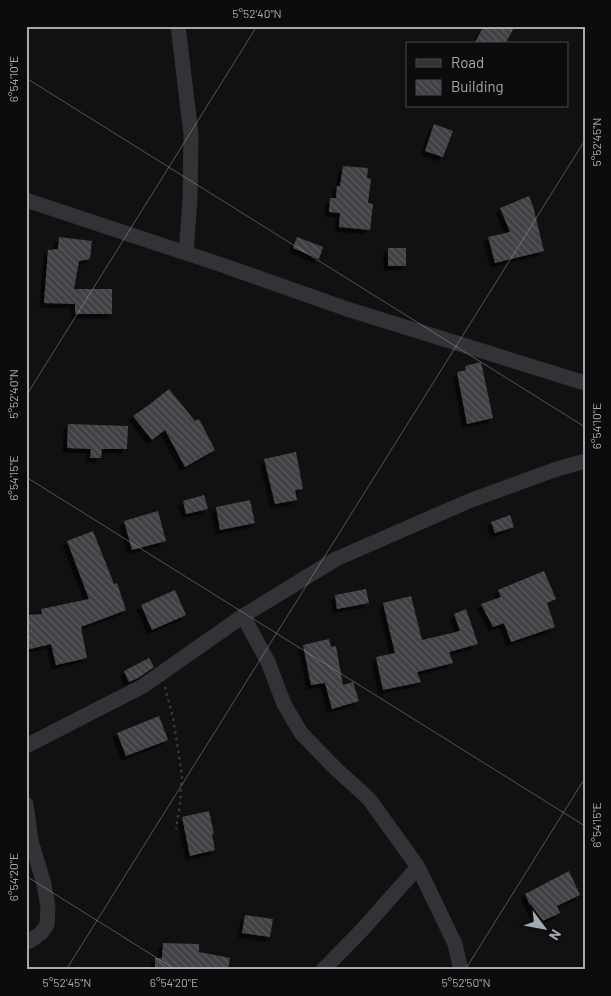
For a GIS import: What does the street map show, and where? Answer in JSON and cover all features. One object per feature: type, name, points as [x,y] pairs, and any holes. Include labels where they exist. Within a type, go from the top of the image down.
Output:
[{"type":"street","points":[[178,26],[191,134],[190,200],[186,253]]},
{"type":"street","points":[[26,200],[186,253],[347,310],[585,383]]},
{"type":"street","points":[[26,746],[143,686],[243,616],[336,559],[469,501],[585,461]]},
{"type":"street","points":[[243,616],[268,662],[284,704],[301,733],[369,799],[418,867],[455,944],[461,970]]},
{"type":"street","points":[[26,804],[31,841],[44,884],[48,907],[46,925],[41,933],[26,942]]},
{"type":"street","points":[[323,970],[362,930],[418,867]]},
{"type":"path","points":[[161,674],[173,718],[182,775],[176,829]]},
{"type":"building","points":[[484,26],[515,26],[506,42],[475,42]]},
{"type":"building","points":[[434,124],[453,131],[443,157],[425,151]]},
{"type":"building","points":[[343,166],[368,168],[367,178],[371,179],[368,203],[373,204],[370,230],[339,227],[340,213],[329,212],[330,198],[336,198],[337,186],[340,186]]},
{"type":"building","points":[[529,196],[544,251],[495,263],[488,237],[510,232],[500,208]]},
{"type":"building","points":[[59,237],[92,241],[90,259],[79,261],[74,289],[112,289],[112,314],[75,314],[75,304],[44,303],[48,250],[58,249]]},
{"type":"building","points":[[297,237],[323,247],[319,259],[293,248]]},
{"type":"building","points":[[388,248],[406,248],[406,266],[388,266]]},
{"type":"building","points":[[481,362],[493,418],[467,424],[457,372],[466,370],[465,366]]},
{"type":"building","points":[[169,389],[195,421],[199,419],[215,450],[185,467],[165,430],[152,440],[133,416]]},
{"type":"building","points":[[68,424],[128,426],[127,449],[102,449],[101,458],[90,458],[91,449],[67,448]]},
{"type":"building","points":[[296,452],[303,489],[295,490],[297,500],[275,504],[264,459]]},
{"type":"building","points":[[204,495],[208,509],[186,514],[183,501]]},
{"type":"building","points":[[250,500],[255,523],[220,530],[216,507]]},
{"type":"building","points":[[158,511],[166,541],[132,550],[124,521]]},
{"type":"building","points":[[510,515],[514,527],[495,533],[491,522]]},
{"type":"building","points":[[93,531],[114,584],[117,583],[126,610],[81,627],[87,658],[56,665],[51,644],[26,650],[26,615],[42,614],[41,609],[89,599],[67,541]]},
{"type":"building","points":[[544,571],[556,599],[547,603],[555,627],[511,642],[504,623],[493,627],[481,604],[501,597],[498,590]]},
{"type":"building","points":[[366,589],[369,603],[337,609],[335,595]]},
{"type":"building","points":[[175,590],[186,615],[152,630],[141,605]]},
{"type":"building","points":[[411,596],[422,640],[460,631],[454,614],[466,609],[478,644],[449,652],[453,663],[417,672],[421,682],[383,690],[376,657],[395,653],[383,603]]},
{"type":"building","points":[[329,639],[331,647],[336,646],[343,685],[353,682],[359,701],[332,709],[325,683],[311,685],[303,645]]},
{"type":"building","points":[[149,658],[154,667],[129,682],[124,671]]},
{"type":"building","points":[[159,716],[168,740],[126,756],[117,733]]},
{"type":"building","points":[[209,811],[215,850],[190,856],[182,817]]},
{"type":"building","points":[[569,871],[580,895],[557,906],[560,913],[538,923],[525,894]]},
{"type":"building","points":[[245,915],[273,919],[270,937],[242,933]]},
{"type":"building","points":[[163,943],[199,944],[199,952],[230,958],[228,970],[155,970],[155,958],[162,958]]}]
